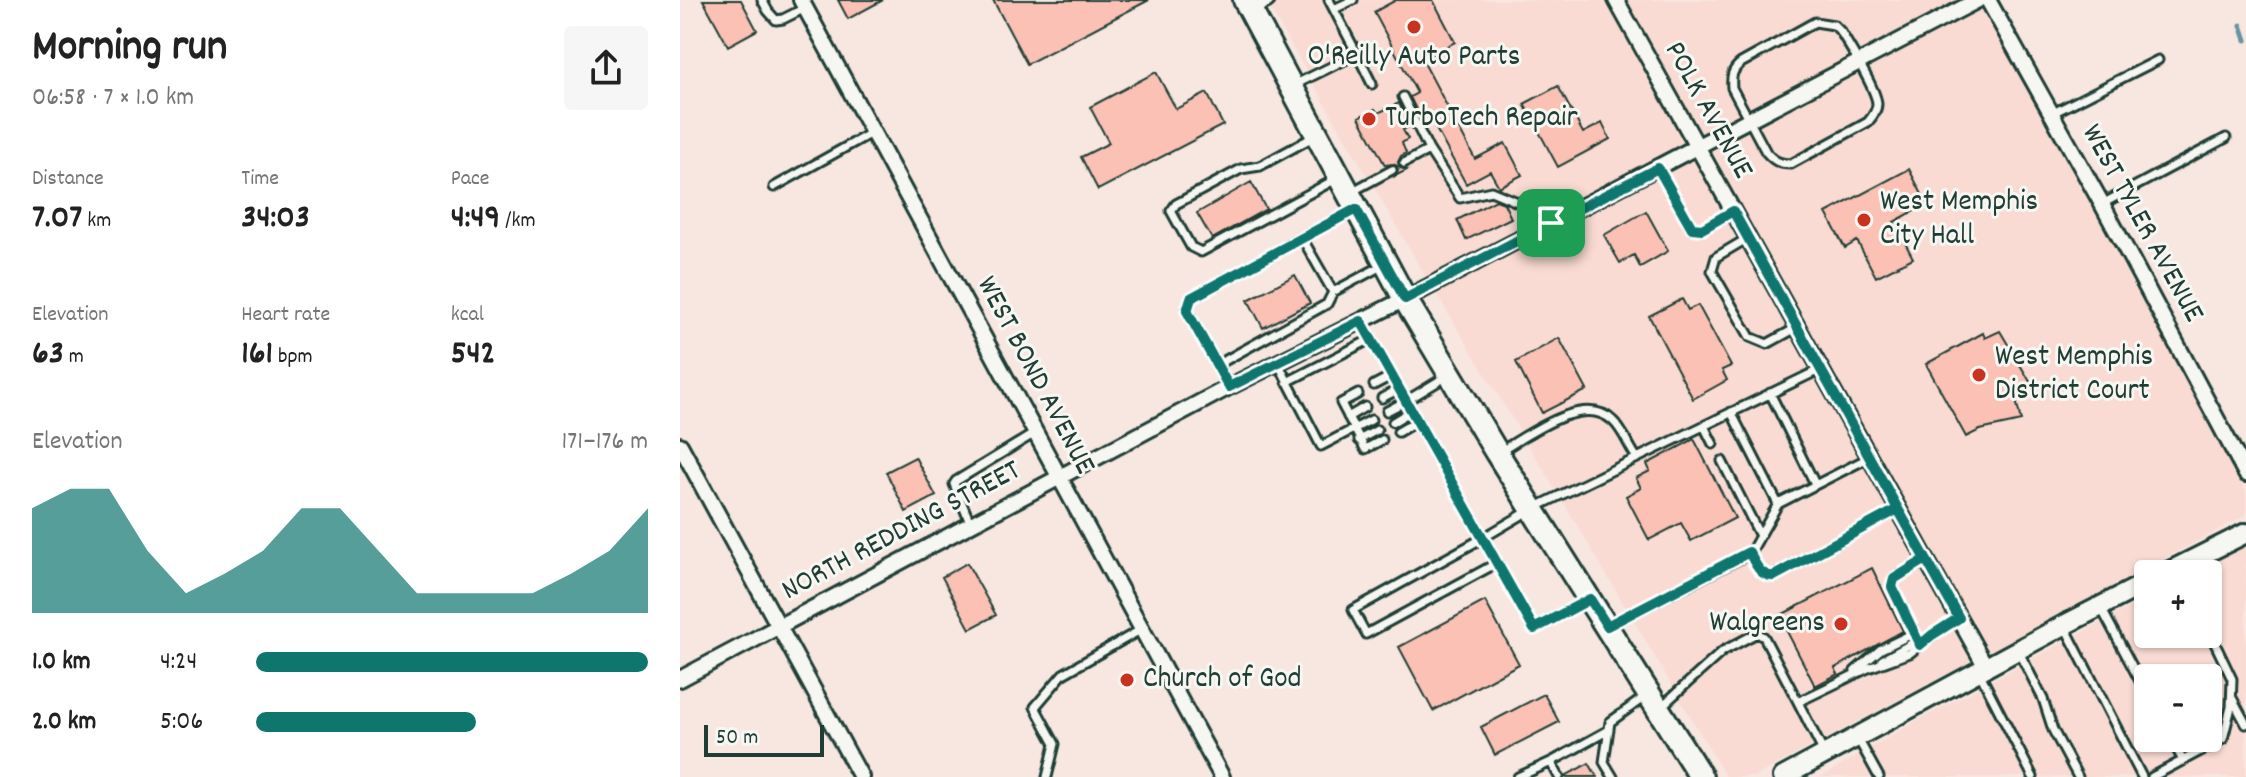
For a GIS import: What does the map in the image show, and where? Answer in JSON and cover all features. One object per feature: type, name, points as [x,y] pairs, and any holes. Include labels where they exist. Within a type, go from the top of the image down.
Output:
[{"type":"main road","points":[[1254,3],[1347,194],[1405,299],[1497,453],[1701,777]]},
{"type":"street","name":"POLK AVENUE","points":[[1616,0],[1959,618],[1982,669]]},
{"type":"street","name":"NORTH REDDING STREET","points":[[680,679],[1229,387],[1405,299],[1978,0]]},
{"type":"street","name":"WEST TYLER AVENUE","points":[[1988,0],[2244,466]]},
{"type":"street","name":"WEST BOND AVENUE","points":[[803,4],[1222,777]]},
{"type":"street","points":[[680,445],[861,777]]},
{"type":"street","points":[[2197,560],[2246,533]]},
{"type":"street","points":[[1783,777],[2134,589]]},
{"type":"lane","points":[[762,0],[776,20],[783,19],[803,4]]},
{"type":"lane","points":[[1329,0],[1372,84]]},
{"type":"lane","points":[[1334,9],[1353,0]]},
{"type":"lane","points":[[1815,22],[1834,25],[1841,32],[1877,105],[1868,122],[1791,164],[1773,161],[1749,121],[1732,88],[1733,69],[1815,22]]},
{"type":"lane","points":[[1292,86],[1357,54]]},
{"type":"lane","points":[[2051,114],[2158,60]]},
{"type":"lane","points":[[1403,97],[1429,150],[1460,198],[1491,191],[1546,214],[1551,223]]},
{"type":"lane","points":[[774,187],[873,132]]},
{"type":"lane","points":[[1317,135],[1260,166],[1241,169],[1176,204],[1171,211],[1191,247],[1201,252],[1347,194],[1392,170]]},
{"type":"lane","points":[[2102,204],[2226,138]]},
{"type":"lane","points":[[1404,163],[1429,150]]},
{"type":"lane","points":[[1658,168],[1692,228],[1702,229],[1733,211]]},
{"type":"lane","points":[[1229,387],[1187,311],[1191,298],[1302,238],[1347,194]]},
{"type":"lane","points":[[1302,238],[1333,292]]},
{"type":"lane","points":[[1748,238],[1716,257],[1712,271],[1750,337],[1767,344],[1798,327]]},
{"type":"lane","points":[[1217,365],[1327,304],[1333,292],[1386,264]]},
{"type":"lane","points":[[1361,321],[1534,629],[1590,599]]},
{"type":"lane","points":[[1287,382],[1371,339]]},
{"type":"lane","points":[[1278,363],[1321,446],[1371,420]]},
{"type":"lane","points":[[1497,563],[1366,634],[1353,610],[1532,509],[1821,369]]},
{"type":"lane","points":[[1387,411],[1450,374]]},
{"type":"lane","points":[[1374,385],[1391,376]]},
{"type":"lane","points":[[1382,398],[1399,389]]},
{"type":"lane","points":[[1770,393],[1815,484]]},
{"type":"lane","points":[[1358,394],[1341,403],[1359,440],[1365,449],[1382,440]]},
{"type":"lane","points":[[1348,417],[1365,407]]},
{"type":"lane","points":[[1497,453],[1556,420],[1581,410],[1601,412],[1614,421],[1637,458]]},
{"type":"lane","points":[[1393,422],[1411,411]]},
{"type":"lane","points":[[1731,412],[1778,504]]},
{"type":"lane","points":[[1398,432],[1417,421]]},
{"type":"lane","points":[[1704,426],[1713,444]]},
{"type":"lane","points":[[1359,440],[1377,430]]},
{"type":"lane","points":[[971,525],[954,484],[956,481],[1035,433]]},
{"type":"lane","points":[[1607,626],[1749,552],[1778,504],[1870,457]]},
{"type":"lane","points":[[1722,461],[1760,536]]},
{"type":"lane","points":[[1749,552],[1761,572],[1774,576],[1898,509]]},
{"type":"lane","points":[[1917,639],[1892,587],[1894,579],[1926,559]]},
{"type":"lane","points":[[2100,606],[2134,670]]},
{"type":"lane","points":[[1847,678],[1881,649],[1932,635],[1959,618]]},
{"type":"lane","points":[[2064,625],[2142,777]]},
{"type":"lane","points":[[1047,777],[1055,744],[1035,707],[1063,674],[1142,629]]},
{"type":"lane","points":[[1613,777],[1604,762],[1610,722],[1653,702],[1723,651],[1757,633],[1764,637],[1825,755]]},
{"type":"lane","points":[[1866,669],[1910,653],[1917,639]]},
{"type":"lane","points":[[1798,702],[1866,669],[1917,639]]},
{"type":"lane","points":[[2152,777],[2223,739],[2231,707],[2232,679],[2217,648]]},
{"type":"lane","points":[[2018,650],[2043,699],[2053,730],[2078,777]]},
{"type":"lane","points":[[1982,669],[2033,777]]},
{"type":"lane","points":[[2232,698],[2246,724]]},
{"type":"lane","points":[[1518,777],[1609,730]]},
{"type":"lane","points":[[1857,737],[1879,777]]},
{"type":"lane","points":[[2178,752],[2183,761]]},
{"type":"lane","points":[[1551,762],[1559,777]]},
{"type":"shaded area","points":[[1265,0],[1980,0],[2246,492],[2246,515],[2161,560],[2134,560],[2134,575],[1754,777],[1726,777],[1426,277]]},
{"type":"shaded area","points":[[2246,545],[2246,777],[1821,777],[1913,723],[2134,605],[2134,648],[2222,648],[2222,560],[2218,560]]},
{"type":"building","points":[[703,0],[741,0],[757,30],[728,46]]},
{"type":"building","points":[[838,0],[883,0],[848,19]]},
{"type":"building","points":[[993,0],[1149,0],[1027,64]]},
{"type":"building","points":[[1396,0],[1433,0],[1455,42],[1422,59],[1475,159],[1505,143],[1522,175],[1499,187],[1490,171],[1466,184],[1429,116],[1421,120],[1410,97],[1417,93],[1374,12]]},
{"type":"building","points":[[1156,72],[1176,109],[1207,93],[1223,125],[1098,190],[1081,157],[1109,143],[1090,107]]},
{"type":"building","points":[[1558,86],[1583,133],[1602,123],[1610,139],[1558,167],[1524,104]]},
{"type":"building","points":[[1399,103],[1410,126],[1403,130],[1408,139],[1402,143],[1406,153],[1398,162],[1400,168],[1407,170],[1395,176],[1397,166],[1385,165],[1359,117],[1375,109],[1378,113]]},
{"type":"building","name":"West Memphis City Hall","points":[[1909,169],[1927,204],[1894,222],[1913,258],[1876,277],[1857,241],[1845,248],[1826,213]]},
{"type":"building","points":[[1251,182],[1266,209],[1212,239],[1197,213]]},
{"type":"building","points":[[1496,200],[1504,203],[1511,218],[1466,240],[1457,220]]},
{"type":"building","points":[[1646,211],[1668,251],[1640,267],[1634,255],[1620,263],[1604,235]]},
{"type":"building","points":[[1295,275],[1310,303],[1263,328],[1248,300]]},
{"type":"building","points":[[1682,299],[1688,310],[1698,305],[1731,366],[1722,370],[1727,380],[1693,399],[1649,316]]},
{"type":"building","name":"West Memphis District Court","points":[[2000,331],[2032,385],[2015,396],[2021,421],[1980,430],[1966,437],[1926,364],[1983,333],[1985,338]]},
{"type":"building","points":[[1559,338],[1587,390],[1542,413],[1516,362]]},
{"type":"building","points":[[1694,439],[1735,518],[1691,541],[1681,523],[1649,540],[1626,496],[1641,488],[1636,478],[1650,471],[1647,464]]},
{"type":"building","points":[[915,457],[936,496],[906,512],[886,472]]},
{"type":"building","points":[[967,563],[996,615],[970,629],[942,577]]},
{"type":"building","name":"Walgreens","points":[[1872,568],[1903,631],[1835,668],[1838,674],[1815,686],[1779,616]]},
{"type":"building","points":[[1485,601],[1519,664],[1433,711],[1399,647]]},
{"type":"building","points":[[1544,694],[1559,722],[1495,755],[1481,727]]},
{"type":"building","points":[[1589,763],[1597,777],[1565,777],[1565,776]]},
{"type":"waterway","points":[[2241,25],[2246,40]]},
{"type":"place","name":"O'Reilly Auto Parts","points":[[1414,27]]},
{"type":"place","name":"TurboTech Repair","points":[[1369,119]]},
{"type":"place","name":"West Memphis City Hall","points":[[1864,220]]},
{"type":"place","name":"West Memphis District Court","points":[[1979,375]]},
{"type":"place","name":"Walgreens","points":[[1841,624]]},
{"type":"place","name":"Church of God","points":[[1127,680]]},
{"type":"route","points":[[1658,168],[1692,228],[1702,229],[1733,211],[1959,618],[1920,645],[1892,587],[1894,579],[1900,574],[1926,559],[1898,509],[1774,576],[1761,572],[1749,552],[1607,626],[1590,599],[1534,629],[1361,321],[1229,387],[1187,311],[1191,298],[1356,209],[1405,299],[1551,223],[1658,168]]}]
